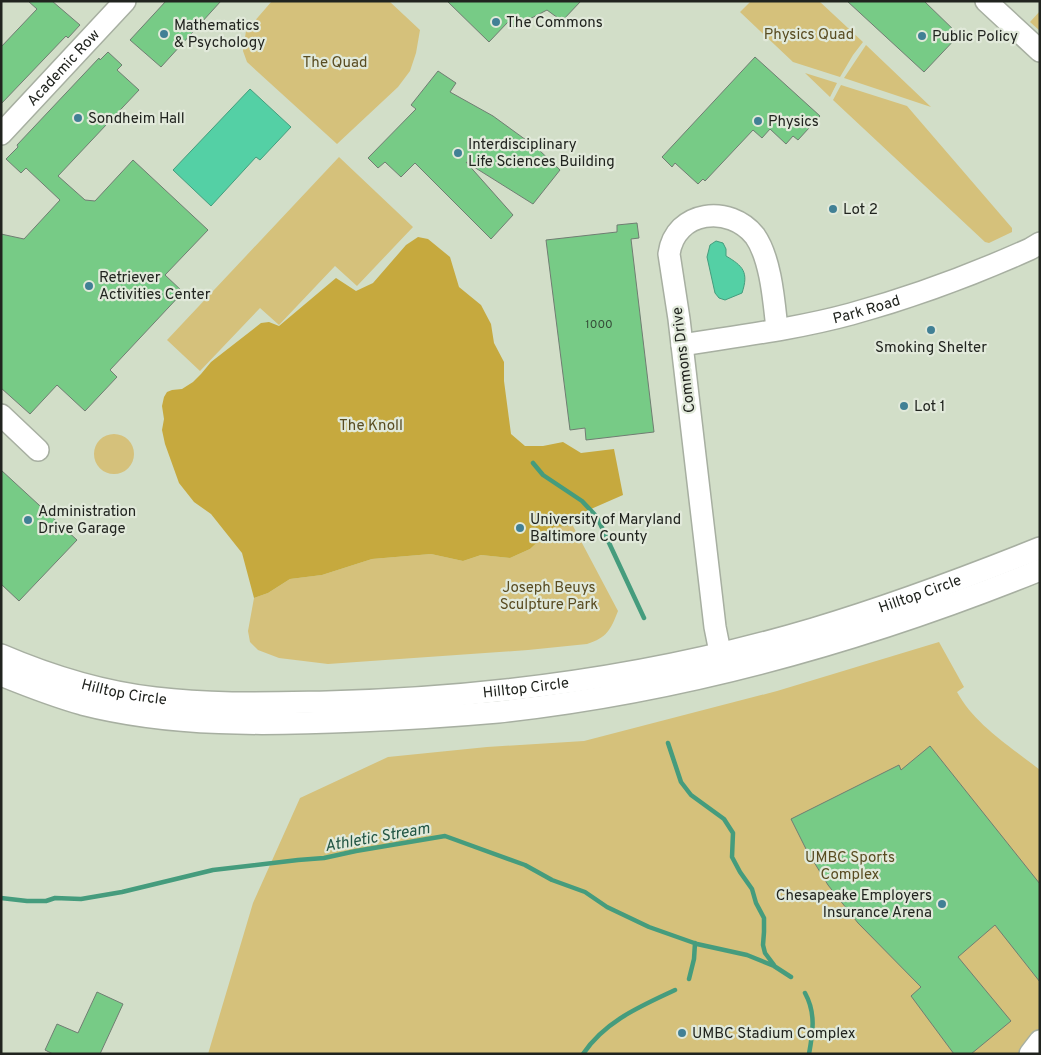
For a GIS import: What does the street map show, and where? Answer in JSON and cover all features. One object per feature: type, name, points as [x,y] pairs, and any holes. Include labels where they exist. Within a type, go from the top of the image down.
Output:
[{"type":"street","name":"Academic Row","points":[[1,134],[125,1]]},
{"type":"street","points":[[986,1],[1040,51]]},
{"type":"street","name":"Commons Drive","points":[[722,663],[714,622],[682,344],[669,254],[671,243],[676,234],[687,222],[699,217],[726,218],[741,224],[754,236],[762,250],[770,281],[777,329]]},
{"type":"street","name":"Park Road","points":[[682,344],[777,329],[849,314],[908,298],[979,271],[1040,243]]},
{"type":"street","points":[[1,415],[38,450]]},
{"type":"street","name":"Hilltop Circle","points":[[1,675],[81,704],[148,717],[189,721],[255,724],[362,721],[498,712],[559,704],[632,691],[722,663],[812,629],[903,601],[1040,548]]},
{"type":"street","name":"Hilltop Circle","points":[[1,654],[40,671],[86,685],[152,698],[246,703],[391,700],[481,694],[722,663],[819,648],[907,620],[1040,570]]},
{"type":"street","points":[[1030,1054],[1040,1041]]},
{"type":"shaded area","name":"University of Maryland Baltimore County","points":[[1,1],[1040,1],[1040,1054],[1,1054]]},
{"type":"shaded area","points":[[250,89],[291,127],[260,160],[256,157],[211,206],[173,170]]},
{"type":"shaded area","points":[[716,241],[723,243],[726,249],[726,256],[737,263],[743,270],[745,280],[742,293],[725,300],[719,298],[715,293],[707,257],[710,245]]},
{"type":"green space","name":"The Quad","points":[[272,1],[389,1],[420,30],[416,53],[410,71],[398,87],[337,144],[247,62],[243,51],[246,31]]},
{"type":"green space","name":"Physics Quad","points":[[751,1],[819,1],[863,42],[840,77],[793,62],[740,12]]},
{"type":"green space","points":[[1040,11],[1040,31],[1030,22]]},
{"type":"green space","points":[[866,45],[931,107],[844,78]]},
{"type":"green space","points":[[805,73],[837,83],[830,97]]},
{"type":"green space","points":[[841,85],[907,106],[1012,228],[1012,232],[989,243],[985,242],[833,100]]},
{"type":"green space","points":[[339,157],[413,227],[357,286],[335,266],[279,325],[260,308],[200,371],[167,340]]},
{"type":"green space","name":"The Knoll","points":[[418,237],[428,239],[450,257],[459,287],[481,305],[491,324],[494,343],[504,362],[504,381],[511,434],[525,446],[543,446],[563,442],[581,453],[614,449],[623,495],[575,516],[572,522],[573,526],[554,527],[530,549],[510,558],[481,555],[463,561],[431,554],[372,559],[322,575],[290,579],[268,593],[254,598],[242,553],[211,514],[194,502],[179,483],[162,430],[164,397],[167,392],[182,389],[193,382],[211,362],[261,323],[269,322],[279,326],[336,278],[356,291],[373,283],[406,245]]},
{"type":"green space","points":[[114,434],[125,437],[131,443],[134,454],[131,465],[125,471],[114,474],[103,471],[97,465],[94,454],[97,443],[103,437]]},
{"type":"green space","name":"Joseph Beuys Sculpture Park","points":[[573,526],[618,611],[613,623],[604,636],[594,642],[528,650],[328,664],[279,658],[258,650],[250,642],[248,631],[254,598],[268,593],[290,579],[322,575],[372,559],[431,554],[463,561],[481,555],[510,558],[530,549],[554,527]]},
{"type":"green space","name":"UMBC Sports Complex","points":[[939,642],[964,687],[957,692],[973,715],[994,735],[1040,770],[1040,1054],[208,1054],[253,903],[300,798],[388,757],[487,747],[584,741],[777,691]]},
{"type":"building","points":[[28,1],[52,1],[80,25],[68,38],[66,36],[1,104],[1,47],[37,9]]},
{"type":"building","name":"Mathematics & Psychology","points":[[166,1],[221,1],[161,67],[130,40]]},
{"type":"building","name":"The Commons","points":[[447,1],[581,1],[562,21],[547,10],[514,27],[508,22],[489,42]]},
{"type":"building","name":"Public Policy","points":[[847,1],[924,1],[959,35],[924,72]]},
{"type":"building","name":"Retriever Activities Center","points":[[108,52],[122,65],[117,70],[139,90],[58,176],[85,200],[95,201],[133,160],[208,230],[165,275],[183,292],[110,370],[117,377],[85,411],[57,385],[30,414],[1,388],[1,234],[24,239],[60,200],[26,168],[21,173],[6,159],[99,58],[100,60]]},
{"type":"building","name":"Physics","points":[[755,57],[820,116],[798,140],[793,136],[786,144],[770,129],[762,138],[753,130],[705,181],[703,179],[698,184],[675,163],[672,167],[662,157]]},
{"type":"building","name":"Interdisciplinary Life Sciences Building","points":[[438,71],[456,83],[450,92],[493,116],[537,148],[560,170],[533,204],[466,162],[513,215],[491,239],[415,163],[401,177],[385,162],[378,168],[368,158],[416,109],[411,105]]},
{"type":"building","points":[[637,223],[639,238],[631,239],[654,432],[586,440],[585,428],[570,430],[546,240],[617,232],[617,225]]},
{"type":"building","name":"Administration Drive Garage","points":[[1,470],[77,540],[19,601],[1,584]]},
{"type":"building","name":"Chesapeake Employers Insurance Arena","points":[[930,746],[1040,884],[1040,982],[995,925],[958,957],[1011,1021],[971,1054],[954,1054],[911,996],[921,987],[858,923],[828,885],[806,849],[791,819],[899,765],[901,770]]},
{"type":"building","points":[[97,992],[123,1004],[100,1054],[53,1054],[45,1050],[57,1024],[78,1033]]},
{"type":"waterway","points":[[533,463],[543,475],[582,501],[597,517],[644,618]]},
{"type":"waterway","points":[[668,743],[681,782],[691,795],[724,819],[733,833],[732,857],[752,889],[756,903],[764,918],[763,945],[765,953],[774,965]]},
{"type":"waterway","name":"Athletic Stream","points":[[1,898],[27,901],[46,901],[55,898],[81,899],[122,892],[213,870],[324,858],[445,836],[525,865],[552,880],[585,892],[607,907],[649,927],[697,944],[747,955],[774,966],[791,977]]},
{"type":"waterway","points":[[689,979],[694,959],[695,943]]},
{"type":"waterway","points":[[583,1054],[592,1042],[613,1023],[675,990]]},
{"type":"waterway","points":[[805,993],[812,1015],[809,1054]]},
{"type":"place","name":"The Commons","points":[[496,22]]},
{"type":"place","name":"Mathematics & Psychology","points":[[164,34]]},
{"type":"place","name":"Public Policy","points":[[922,36]]},
{"type":"place","name":"Sondheim Hall","points":[[78,118]]},
{"type":"place","name":"Physics","points":[[758,121]]},
{"type":"place","name":"Interdisciplinary Life Sciences Building","points":[[458,153]]},
{"type":"place","name":"Lot 2","points":[[833,209]]},
{"type":"place","name":"Retriever Activities Center","points":[[89,286]]},
{"type":"place","name":"Smoking Shelter","points":[[931,330]]},
{"type":"place","name":"Lot 1","points":[[904,406]]},
{"type":"place","name":"Administration Drive Garage","points":[[28,520]]},
{"type":"place","name":"University of Maryland Baltimore County","points":[[520,528]]},
{"type":"place","name":"Chesapeake Employers Insurance Arena","points":[[942,904]]},
{"type":"place","name":"UMBC Stadium Complex","points":[[682,1033]]}]
